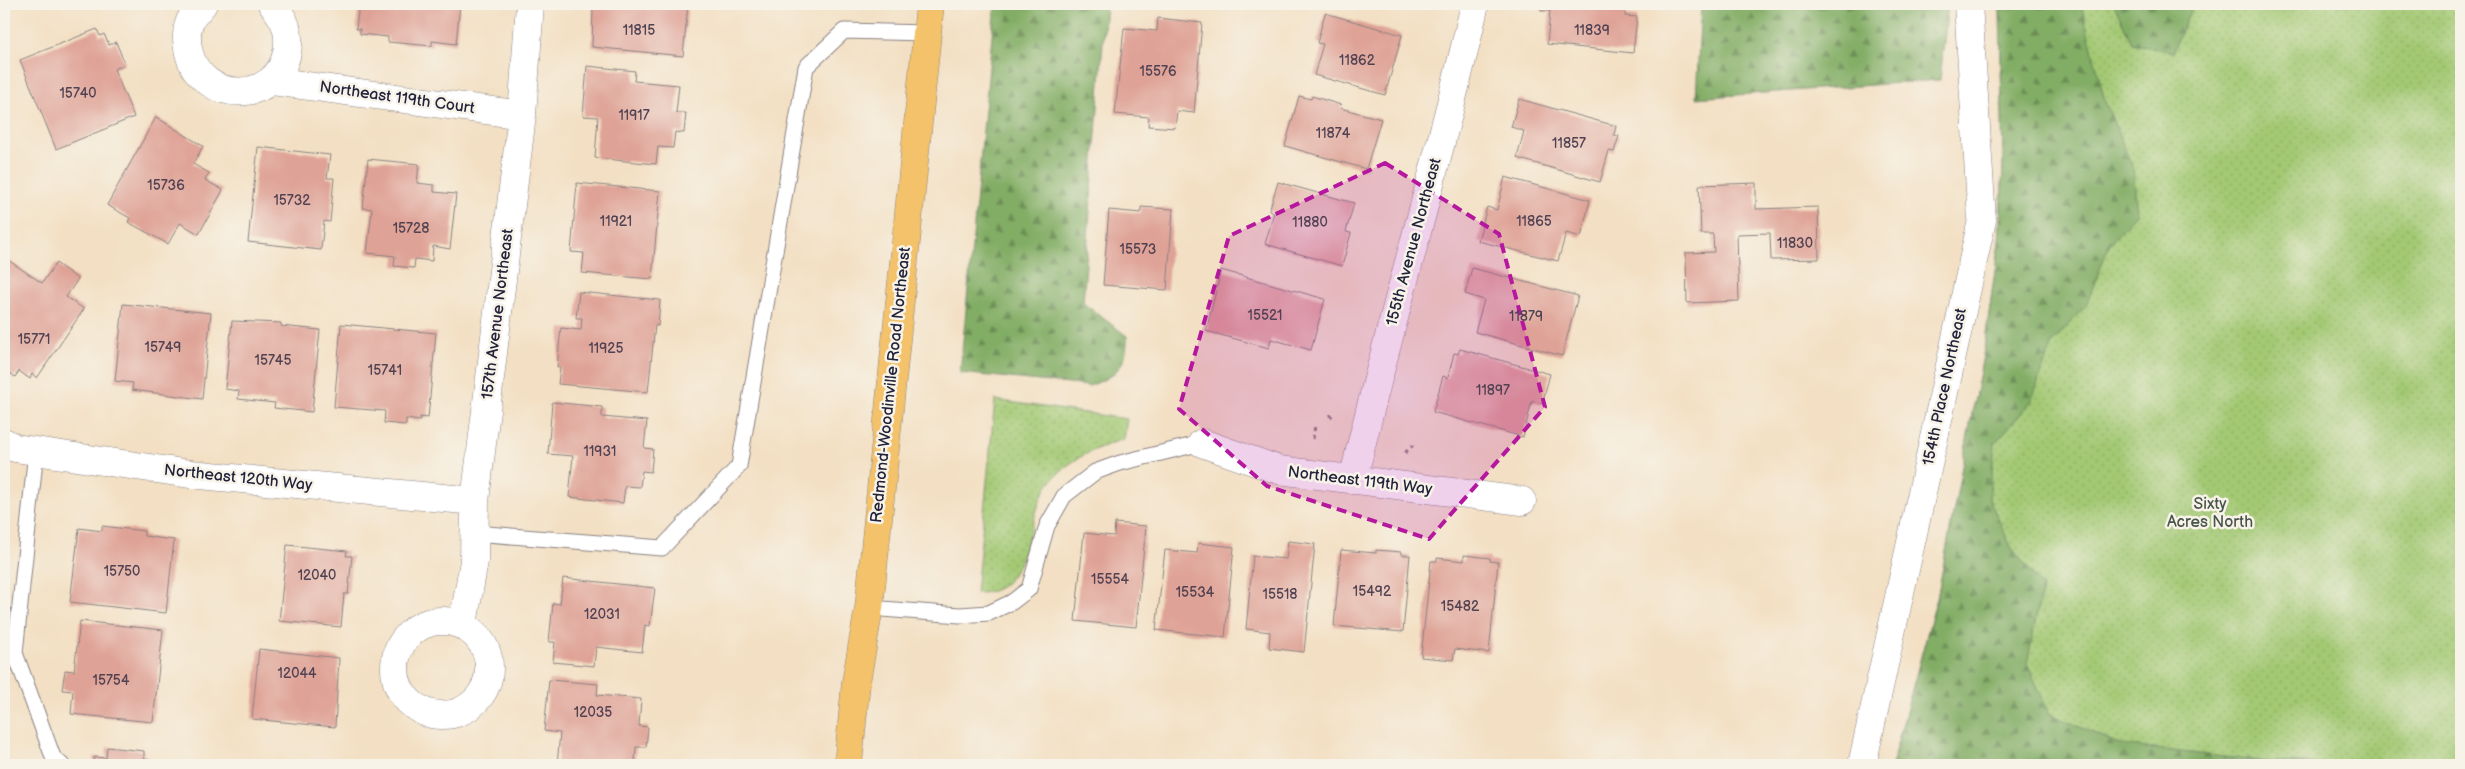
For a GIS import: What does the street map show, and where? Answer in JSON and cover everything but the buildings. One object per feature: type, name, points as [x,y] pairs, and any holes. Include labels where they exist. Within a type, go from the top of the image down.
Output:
[{"type":"main road","name":"Redmond-Woodinville Road Northeast","points":[[848,765],[856,682],[869,608],[930,4]]},
{"type":"street","points":[[203,4],[190,20],[186,43],[192,65],[207,83],[228,92],[251,91],[271,81],[285,62],[290,39],[284,17],[272,4]]},
{"type":"street","name":"157th Avenue Northeast","points":[[463,624],[474,561],[475,501],[522,115],[530,4]]},
{"type":"street","name":"155th Avenue Northeast","points":[[1353,480],[1389,331],[1455,91],[1476,4]]},
{"type":"street","name":"154th Place Northeast","points":[[1862,765],[1982,220],[1968,4]]},
{"type":"street","name":"Northeast 119th Court","points":[[271,81],[522,115]]},
{"type":"street","name":"Northeast 120th Way","points":[[4,442],[15,448],[190,474],[475,501]]},
{"type":"street","name":"Northeast 119th Way","points":[[1202,443],[1278,470],[1522,501]]},
{"type":"lane","points":[[474,533],[662,548],[739,466],[806,67],[844,31],[927,33]]},
{"type":"lane","points":[[869,608],[960,615],[989,613],[1012,602],[1029,589],[1047,526],[1064,496],[1095,472],[1120,463],[1202,443]]},
{"type":"lane","points":[[36,451],[15,653],[53,757],[62,765]]},
{"type":"path","points":[[1314,439],[1315,425]]},
{"type":"path","points":[[1404,453],[1413,444]]},
{"type":"highlighted area","points":[[1385,163],[1499,234],[1545,407],[1429,539],[1267,486],[1179,409],[1229,236]]},
{"type":"green space","points":[[995,4],[1106,4],[1083,303],[1127,336],[1127,346],[1122,362],[1113,374],[1089,386],[960,373]]},
{"type":"green space","points":[[1701,4],[1948,4],[1940,80],[1696,98]]},
{"type":"green space","name":"Sixty Acres North","points":[[2000,4],[2461,4],[2461,765],[1985,765],[1894,756],[1938,594],[1983,356],[1999,243],[2003,167]]},
{"type":"green space","points":[[2000,4],[2081,4],[2105,102],[2133,168],[2137,213],[2110,243],[2086,305],[2052,343],[2031,402],[1995,443],[1989,499],[2011,547],[2042,587],[2027,664],[2050,714],[2121,745],[2259,761],[2349,765],[1892,765],[1938,594],[1983,356],[1999,243],[2003,167]]},
{"type":"green space","points":[[2114,4],[2193,4],[2173,52],[2132,43]]},
{"type":"green space","points":[[995,400],[1127,419],[1124,439],[1103,446],[1074,461],[1049,484],[1041,498],[1017,568],[1007,581],[994,590],[976,593]]}]
